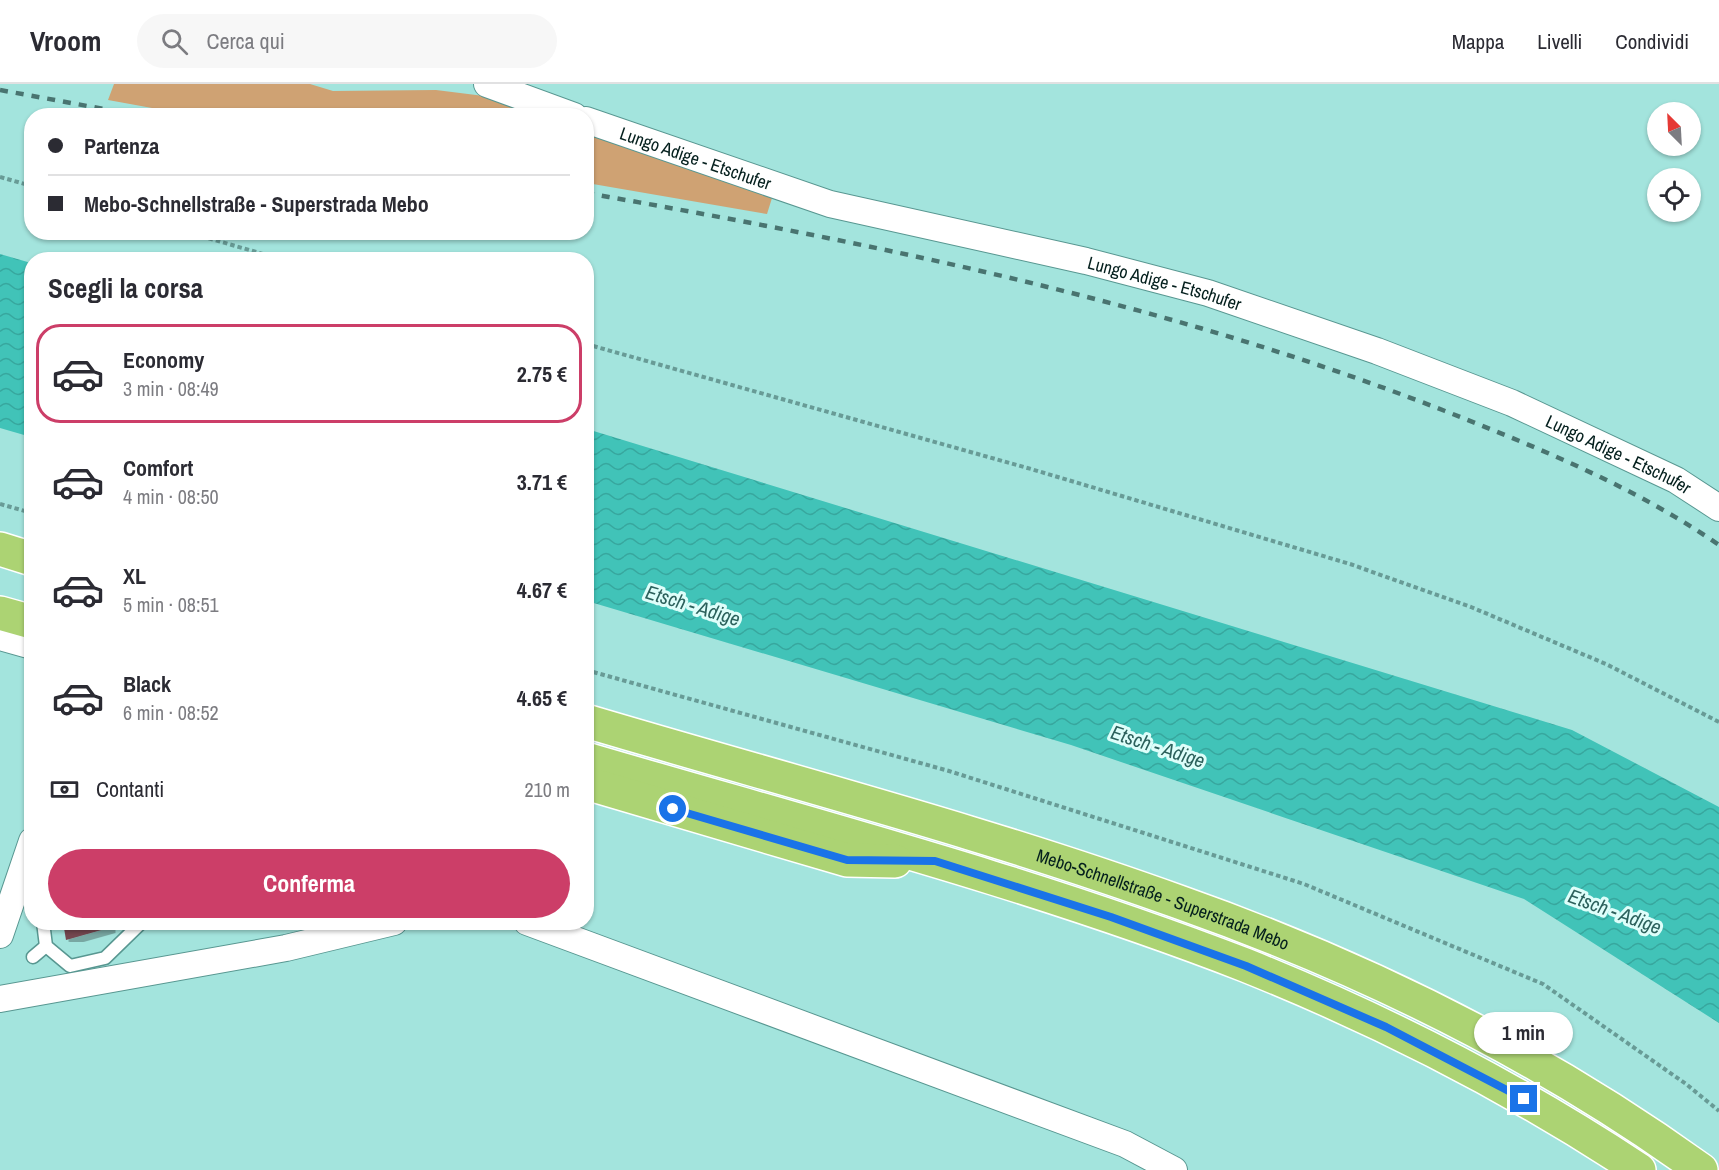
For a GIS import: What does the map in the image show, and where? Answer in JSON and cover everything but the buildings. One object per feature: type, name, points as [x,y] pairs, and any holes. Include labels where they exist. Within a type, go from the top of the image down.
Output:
[{"type":"highway","points":[[0,549],[24,556]]},
{"type":"highway","points":[[0,589],[24,596]]},
{"type":"highway","points":[[0,613],[24,620]]},
{"type":"highway","name":"Mebo-Schnellstraße - Superstrada Mebo","points":[[594,724],[1034,853],[1181,902],[1291,946],[1395,991],[1584,1091],[1701,1170]]},
{"type":"highway","name":"Mebo-Schnellstraße - Superstrada Mebo","points":[[594,761],[935,861],[1111,917],[1246,966],[1375,1022],[1505,1087],[1639,1170]]},
{"type":"highway","points":[[594,785],[847,860],[935,861]]},
{"type":"street","points":[[487,84],[552,108]]},
{"type":"street","name":"Lungo Adige - Etschufer","points":[[594,123],[830,204],[1097,264],[1208,293],[1502,399],[1676,480],[1719,508]]},
{"type":"street","points":[[0,637],[24,644]]},
{"type":"street","points":[[0,935],[24,864]]},
{"type":"street","points":[[0,999],[286,948],[361,930]]},
{"type":"street","points":[[548,930],[1125,1144],[1174,1170]]},
{"type":"lane","points":[[44,930],[46,946],[69,966],[105,958],[134,930]]},
{"type":"lane","points":[[33,957],[46,946]]},
{"type":"path","points":[[0,177],[24,184]]},
{"type":"path","points":[[215,240],[256,252]]},
{"type":"path","points":[[594,346],[1097,488],[1350,564],[1471,607],[1606,664],[1719,722]]},
{"type":"path","points":[[0,504],[24,511]]},
{"type":"path","points":[[594,671],[949,771],[1304,884],[1543,984],[1686,1084],[1719,1111]]},
{"type":"shaded area","points":[[114,84],[310,84],[333,91],[436,90],[500,98],[528,108],[152,108],[108,100]]},
{"type":"shaded area","points":[[594,133],[772,198],[767,214],[594,184]]},
{"type":"water","points":[[0,254],[24,261],[24,435],[0,428]]},
{"type":"water","name":"Etsch - Adige","points":[[594,431],[1572,730],[1719,807],[1719,1023],[1524,899],[1071,745],[594,603]]},
{"type":"railway","points":[[0,90],[98,108]]},
{"type":"railway","points":[[594,194],[805,233],[913,256],[1129,308],[1235,339],[1341,373],[1516,439],[1620,487],[1687,524],[1719,545]]},
{"type":"route","points":[[673,809],[847,860],[935,861],[1111,917],[1246,966],[1386,1027],[1505,1087],[1524,1099]]}]
